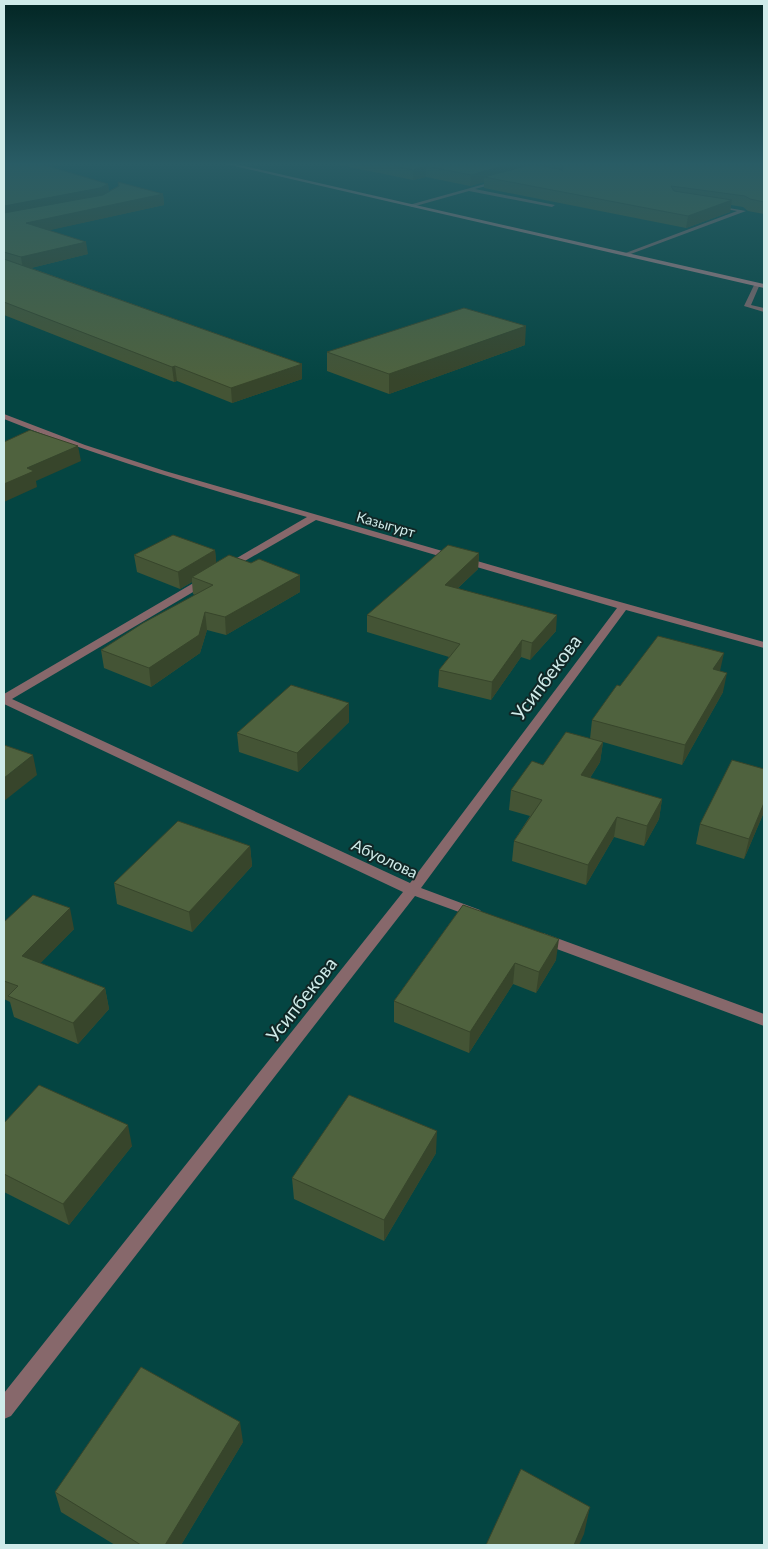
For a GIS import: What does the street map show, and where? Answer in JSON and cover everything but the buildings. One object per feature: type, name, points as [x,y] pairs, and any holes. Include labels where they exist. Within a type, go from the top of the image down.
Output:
[{"type":"main road","points":[[549,236],[761,285]]},
{"type":"street","points":[[626,254],[674,236]]},
{"type":"street","points":[[761,285],[747,306],[764,310]]},
{"type":"street","name":"Казыгурт","points":[[4,416],[40,431],[139,466],[623,607],[764,646]]},
{"type":"street","points":[[4,699],[314,517]]},
{"type":"street","name":"Усипбекова","points":[[4,1409],[412,890],[623,607]]},
{"type":"street","name":"Абуолова","points":[[4,699],[412,890],[487,918]]},
{"type":"street","points":[[534,935],[764,1020]]}]
